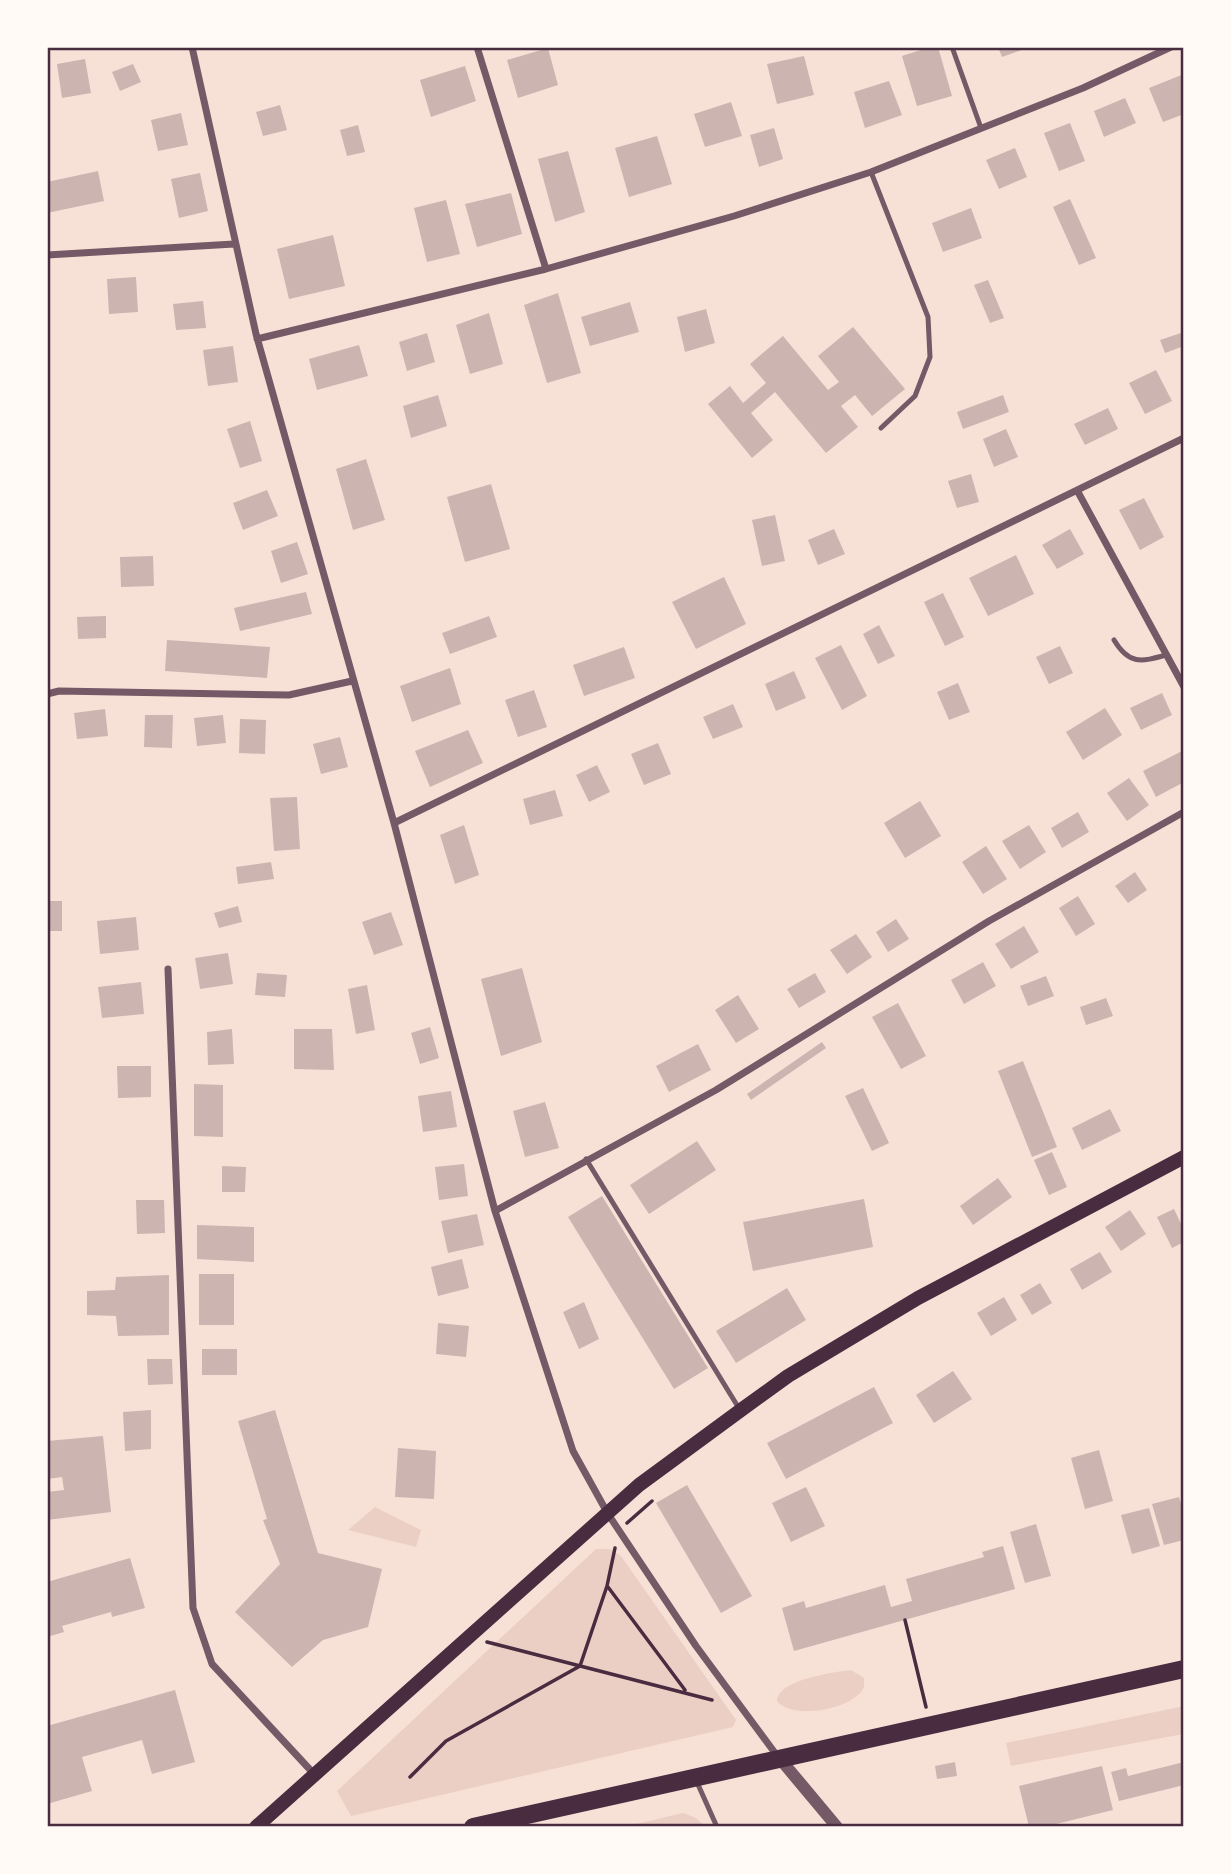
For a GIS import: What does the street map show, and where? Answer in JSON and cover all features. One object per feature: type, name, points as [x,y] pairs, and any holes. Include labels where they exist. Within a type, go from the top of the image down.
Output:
[{"type":"main road","points":[[256,1827],[639,1485],[788,1376],[918,1298],[1184,1157]]},
{"type":"main road","points":[[473,1827],[696,1780],[1184,1669]]},
{"type":"street","points":[[192,47],[257,339],[394,823],[495,1211],[573,1451],[608,1514],[696,1646],[780,1760],[837,1827]]},
{"type":"street","points":[[477,47],[546,269]]},
{"type":"street","points":[[257,339],[546,269],[734,216],[871,172],[1083,88],[1171,47]]},
{"type":"street","points":[[47,255],[234,244]]},
{"type":"street","points":[[394,823],[1078,492],[1184,438]]},
{"type":"street","points":[[1078,492],[1184,687]]},
{"type":"street","points":[[47,694],[59,691],[289,695],[352,681]]},
{"type":"street","points":[[495,1211],[716,1090],[989,921],[1184,812]]},
{"type":"street","points":[[169,969],[193,1608],[212,1664],[316,1775]]},
{"type":"lane","points":[[952,47],[981,128]]},
{"type":"lane","points":[[871,172],[929,317],[930,357],[915,396],[881,428]]},
{"type":"lane","points":[[1114,640],[1122,654],[1142,662],[1166,655]]},
{"type":"lane","points":[[586,1159],[741,1410]]},
{"type":"lane","points":[[696,1780],[717,1827]]},
{"type":"path","points":[[410,1777],[446,1741],[580,1666],[607,1586],[619,1530],[652,1501]]},
{"type":"path","points":[[607,1586],[686,1692]]},
{"type":"path","points":[[905,1620],[930,1726]]},
{"type":"path","points":[[470,1638],[712,1700]]},
{"type":"shaded area","points":[[375,1507],[421,1530],[416,1547],[348,1530]]},
{"type":"shaded area","points":[[596,1549],[610,1549],[621,1556],[736,1720],[733,1727],[351,1816],[337,1791]]},
{"type":"shaded area","points":[[851,1670],[864,1678],[864,1687],[849,1701],[823,1710],[809,1711],[785,1707],[777,1701],[779,1694],[796,1682]]},
{"type":"shaded area","points":[[1184,1706],[1184,1734],[1011,1766],[1006,1743]]},
{"type":"shaded area","points":[[683,1813],[696,1818],[706,1827],[624,1827]]},
{"type":"building","points":[[938,47],[952,96],[917,106],[902,56]]},
{"type":"building","points":[[998,47],[1027,47],[1027,48],[1002,57]]},
{"type":"building","points":[[548,48],[558,85],[518,98],[507,60]]},
{"type":"building","points":[[804,56],[814,95],[777,104],[767,64]]},
{"type":"building","points":[[85,59],[91,93],[62,98],[57,64]]},
{"type":"building","points":[[133,64],[141,82],[120,91],[112,72]]},
{"type":"building","points":[[465,66],[476,101],[431,117],[420,80]]},
{"type":"building","points":[[1184,74],[1184,114],[1163,122],[1149,88]]},
{"type":"building","points":[[889,81],[902,115],[865,128],[854,92]]},
{"type":"building","points":[[1125,98],[1136,123],[1104,137],[1094,111]]},
{"type":"building","points":[[731,102],[742,136],[705,147],[694,114]]},
{"type":"building","points":[[280,105],[287,130],[263,136],[256,112]]},
{"type":"building","points":[[181,113],[188,145],[158,151],[151,120]]},
{"type":"building","points":[[1070,123],[1085,161],[1059,171],[1044,133]]},
{"type":"building","points":[[358,125],[365,152],[347,156],[340,130]]},
{"type":"building","points":[[774,128],[783,159],[759,167],[750,135]]},
{"type":"building","points":[[657,136],[672,184],[629,197],[615,148]]},
{"type":"building","points":[[1015,148],[1027,177],[999,189],[986,160]]},
{"type":"building","points":[[568,151],[585,212],[555,222],[538,159]]},
{"type":"building","points":[[98,171],[104,201],[47,213],[47,182]]},
{"type":"building","points":[[200,173],[208,211],[179,218],[171,179]]},
{"type":"building","points":[[511,193],[522,234],[477,247],[465,204]]},
{"type":"building","points":[[1070,199],[1096,258],[1079,265],[1053,207]]},
{"type":"building","points":[[446,200],[460,254],[427,262],[414,208]]},
{"type":"building","points":[[971,208],[982,238],[943,252],[932,223]]},
{"type":"building","points":[[333,235],[345,286],[289,299],[277,249]]},
{"type":"building","points":[[136,277],[138,312],[109,314],[107,279]]},
{"type":"building","points":[[988,280],[1004,318],[990,323],[974,285]]},
{"type":"building","points":[[558,293],[581,373],[547,383],[524,305]]},
{"type":"building","points":[[203,301],[206,328],[176,330],[173,304]]},
{"type":"building","points":[[630,302],[639,332],[590,346],[581,317]]},
{"type":"building","points":[[706,309],[715,343],[685,352],[677,317]]},
{"type":"building","points":[[489,313],[503,364],[470,374],[456,325]]},
{"type":"building","points":[[853,327],[905,389],[872,416],[855,395],[841,406],[858,427],[826,453],[775,392],[751,413],[773,440],[752,458],[708,404],[730,386],[743,403],[766,383],[750,364],[783,336],[828,390],[839,382],[818,356]]},
{"type":"building","points":[[1184,332],[1184,346],[1165,353],[1160,340]]},
{"type":"building","points":[[427,333],[435,362],[407,371],[399,342]]},
{"type":"building","points":[[359,345],[368,376],[317,390],[309,359]]},
{"type":"building","points":[[233,346],[238,382],[208,386],[203,350]]},
{"type":"building","points":[[1156,370],[1172,401],[1145,414],[1129,383]]},
{"type":"building","points":[[438,395],[447,426],[411,438],[403,406]]},
{"type":"building","points":[[1003,395],[1009,412],[963,429],[957,412]]},
{"type":"building","points":[[1108,408],[1118,429],[1085,445],[1074,424]]},
{"type":"building","points":[[250,421],[262,461],[240,468],[227,429]]},
{"type":"building","points":[[1006,429],[1018,457],[994,467],[983,439]]},
{"type":"building","points":[[366,459],[385,520],[353,530],[336,469]]},
{"type":"building","points":[[971,474],[979,502],[957,508],[948,481]]},
{"type":"building","points":[[491,484],[510,549],[465,562],[447,497]]},
{"type":"building","points":[[267,490],[278,516],[243,530],[233,503]]},
{"type":"building","points":[[1144,498],[1164,537],[1140,550],[1119,510]]},
{"type":"building","points":[[775,515],[785,561],[762,566],[752,520]]},
{"type":"building","points":[[834,529],[845,554],[818,565],[808,540]]},
{"type":"building","points":[[1070,529],[1084,554],[1057,569],[1042,545]]},
{"type":"building","points":[[297,542],[308,574],[281,583],[271,551]]},
{"type":"building","points":[[1016,555],[1034,594],[988,616],[969,578]]},
{"type":"building","points":[[153,556],[154,586],[121,587],[120,557]]},
{"type":"building","points":[[724,577],[746,624],[696,649],[672,602]]},
{"type":"building","points":[[306,592],[312,614],[240,631],[234,608]]},
{"type":"building","points":[[943,593],[964,637],[945,646],[924,602]]},
{"type":"building","points":[[106,616],[106,638],[78,639],[77,617]]},
{"type":"building","points":[[489,616],[497,637],[450,654],[442,633]]},
{"type":"building","points":[[879,625],[895,656],[878,664],[863,634]]},
{"type":"building","points":[[167,640],[270,647],[267,678],[165,671]]},
{"type":"building","points":[[841,645],[867,696],[842,710],[815,658]]},
{"type":"building","points":[[1060,646],[1073,673],[1049,684],[1036,657]]},
{"type":"building","points":[[624,647],[635,678],[584,696],[573,665]]},
{"type":"building","points":[[450,668],[461,704],[412,722],[400,686]]},
{"type":"building","points":[[794,671],[806,698],[776,711],[765,684]]},
{"type":"building","points":[[958,683],[970,712],[949,720],[937,692]]},
{"type":"building","points":[[534,690],[547,727],[518,737],[505,700]]},
{"type":"building","points":[[1162,693],[1172,715],[1141,730],[1130,708]]},
{"type":"building","points":[[733,704],[743,727],[713,739],[703,717]]},
{"type":"building","points":[[1105,708],[1122,735],[1083,760],[1066,732]]},
{"type":"building","points":[[105,709],[108,736],[77,739],[74,713]]},
{"type":"building","points":[[145,715],[173,715],[172,748],[144,747]]},
{"type":"building","points":[[223,715],[226,743],[197,746],[194,718]]},
{"type":"building","points":[[240,719],[266,720],[265,754],[239,753]]},
{"type":"building","points":[[468,730],[483,763],[430,787],[415,751]]},
{"type":"building","points":[[340,737],[348,767],[321,774],[313,744]]},
{"type":"building","points":[[658,743],[671,774],[644,785],[631,754]]},
{"type":"building","points":[[1184,750],[1184,782],[1156,797],[1143,771]]},
{"type":"building","points":[[597,765],[610,792],[589,802],[576,775]]},
{"type":"building","points":[[1129,778],[1149,805],[1127,821],[1107,793]]},
{"type":"building","points":[[555,790],[563,816],[530,825],[523,799]]},
{"type":"building","points":[[297,797],[300,849],[274,851],[270,798]]},
{"type":"building","points":[[920,801],[941,836],[905,858],[884,823]]},
{"type":"building","points":[[1078,812],[1089,832],[1062,848],[1051,828]]},
{"type":"building","points":[[464,825],[479,875],[455,884],[440,835]]},
{"type":"building","points":[[1029,825],[1046,852],[1020,869],[1002,841]]},
{"type":"building","points":[[986,846],[1007,879],[983,894],[962,862]]},
{"type":"building","points":[[271,862],[274,879],[238,884],[236,867]]},
{"type":"building","points":[[1135,872],[1147,890],[1128,903],[1115,886]]},
{"type":"building","points":[[1078,896],[1095,924],[1076,936],[1059,908]]},
{"type":"building","points":[[47,901],[62,901],[62,931],[47,931]]},
{"type":"building","points":[[238,906],[242,922],[219,928],[214,913]]},
{"type":"building","points":[[391,912],[403,945],[374,955],[362,922]]},
{"type":"building","points":[[136,917],[139,950],[100,954],[97,921]]},
{"type":"building","points":[[896,919],[909,939],[888,952],[876,932]]},
{"type":"building","points":[[1024,926],[1039,952],[1011,969],[995,944]]},
{"type":"building","points":[[856,934],[872,957],[847,974],[830,950]]},
{"type":"building","points":[[228,953],[233,984],[200,989],[195,958]]},
{"type":"building","points":[[983,962],[996,986],[964,1004],[951,980]]},
{"type":"building","points":[[522,968],[542,1042],[501,1056],[481,979]]},
{"type":"building","points":[[257,973],[287,975],[285,997],[255,995]]},
{"type":"building","points":[[815,973],[826,992],[799,1008],[787,989]]},
{"type":"building","points":[[1046,976],[1054,996],[1028,1006],[1020,986]]},
{"type":"building","points":[[141,982],[144,1014],[102,1018],[98,987]]},
{"type":"building","points":[[367,985],[375,1030],[356,1034],[348,989]]},
{"type":"building","points":[[738,995],[759,1029],[736,1043],[715,1010]]},
{"type":"building","points":[[1106,998],[1113,1016],[1086,1025],[1080,1007]]},
{"type":"building","points":[[898,1003],[926,1056],[901,1069],[872,1017]]},
{"type":"building","points":[[430,1027],[439,1058],[420,1064],[411,1033]]},
{"type":"building","points":[[232,1029],[234,1064],[208,1065],[207,1032]]},
{"type":"building","points":[[294,1029],[332,1029],[334,1070],[294,1069]]},
{"type":"building","points":[[822,1042],[826,1048],[751,1100],[747,1094]]},
{"type":"building","points":[[698,1044],[711,1070],[669,1092],[656,1066]]},
{"type":"building","points":[[1023,1061],[1057,1147],[1032,1157],[998,1071]]},
{"type":"building","points":[[117,1066],[151,1066],[151,1097],[118,1098]]},
{"type":"building","points":[[194,1084],[223,1085],[223,1137],[194,1136]]},
{"type":"building","points":[[863,1088],[889,1143],[872,1151],[845,1096]]},
{"type":"building","points":[[451,1091],[457,1127],[423,1132],[418,1096]]},
{"type":"building","points":[[545,1102],[559,1148],[525,1157],[513,1111]]},
{"type":"building","points":[[1110,1109],[1121,1131],[1082,1150],[1072,1128]]},
{"type":"building","points":[[697,1141],[716,1170],[649,1214],[630,1185]]},
{"type":"building","points":[[1052,1152],[1067,1187],[1049,1195],[1034,1160]]},
{"type":"building","points":[[464,1164],[468,1196],[439,1200],[435,1167]]},
{"type":"building","points":[[222,1166],[246,1167],[245,1192],[222,1192]]},
{"type":"building","points":[[998,1178],[1012,1197],[973,1225],[960,1206]]},
{"type":"building","points":[[602,1196],[708,1368],[674,1389],[568,1217]]},
{"type":"building","points":[[864,1199],[873,1247],[753,1271],[743,1222]]},
{"type":"building","points":[[136,1200],[164,1200],[165,1233],[137,1234]]},
{"type":"building","points":[[1174,1209],[1184,1230],[1184,1242],[1172,1248],[1157,1217]]},
{"type":"building","points":[[1130,1210],[1146,1234],[1121,1251],[1105,1227]]},
{"type":"building","points":[[477,1214],[484,1245],[448,1253],[441,1221]]},
{"type":"building","points":[[197,1225],[254,1227],[254,1262],[197,1259]]},
{"type":"building","points":[[1100,1252],[1112,1272],[1082,1290],[1070,1269]]},
{"type":"building","points":[[462,1259],[469,1288],[438,1296],[431,1267]]},
{"type":"building","points":[[199,1274],[234,1274],[234,1325],[199,1325]]},
{"type":"building","points":[[169,1275],[169,1335],[118,1336],[116,1316],[87,1315],[87,1291],[115,1290],[116,1277]]},
{"type":"building","points":[[1040,1283],[1052,1303],[1032,1315],[1020,1295]]},
{"type":"building","points":[[787,1288],[806,1320],[736,1363],[716,1331]]},
{"type":"building","points":[[1004,1297],[1017,1320],[991,1336],[977,1313]]},
{"type":"building","points":[[584,1302],[599,1339],[579,1349],[563,1312]]},
{"type":"building","points":[[438,1323],[469,1326],[466,1357],[436,1354]]},
{"type":"building","points":[[202,1349],[237,1349],[237,1375],[202,1375]]},
{"type":"building","points":[[147,1359],[172,1359],[173,1384],[148,1385]]},
{"type":"building","points":[[953,1371],[972,1399],[934,1423],[916,1395]]},
{"type":"building","points":[[874,1387],[893,1423],[786,1479],[767,1443]]},
{"type":"building","points":[[151,1410],[151,1449],[125,1451],[123,1412]]},
{"type":"building","points":[[275,1410],[318,1553],[382,1569],[368,1627],[323,1640],[292,1667],[235,1612],[280,1564],[263,1520],[267,1519],[238,1421]]},
{"type":"building","points":[[103,1436],[111,1512],[47,1520],[47,1492],[64,1490],[62,1477],[47,1479],[47,1441]]},
{"type":"building","points":[[398,1448],[436,1451],[434,1499],[395,1497]]},
{"type":"building","points":[[1099,1450],[1113,1501],[1085,1509],[1071,1458]]},
{"type":"building","points":[[687,1485],[752,1596],[721,1613],[656,1503]]},
{"type":"building","points":[[806,1487],[825,1526],[791,1542],[772,1503]]},
{"type":"building","points":[[1179,1497],[1184,1513],[1184,1540],[1164,1545],[1152,1504]]},
{"type":"building","points":[[1149,1508],[1160,1546],[1132,1554],[1121,1515]]},
{"type":"building","points":[[1036,1524],[1051,1576],[1025,1583],[1010,1532]]},
{"type":"building","points":[[1003,1546],[1015,1589],[794,1651],[782,1608],[804,1601],[806,1608],[885,1585],[891,1607],[912,1601],[906,1579],[984,1557],[982,1552]]},
{"type":"building","points":[[130,1558],[145,1608],[112,1617],[111,1612],[62,1626],[64,1632],[47,1637],[47,1582]]},
{"type":"building","points":[[175,1690],[195,1762],[152,1774],[142,1740],[82,1757],[92,1791],[47,1804],[47,1726]]},
{"type":"building","points":[[955,1762],[957,1776],[937,1779],[935,1766]]},
{"type":"building","points":[[1184,1762],[1184,1785],[1119,1801],[1111,1772],[1126,1768],[1128,1776]]},
{"type":"building","points":[[1102,1766],[1113,1810],[1044,1827],[1029,1827],[1019,1786]]}]
